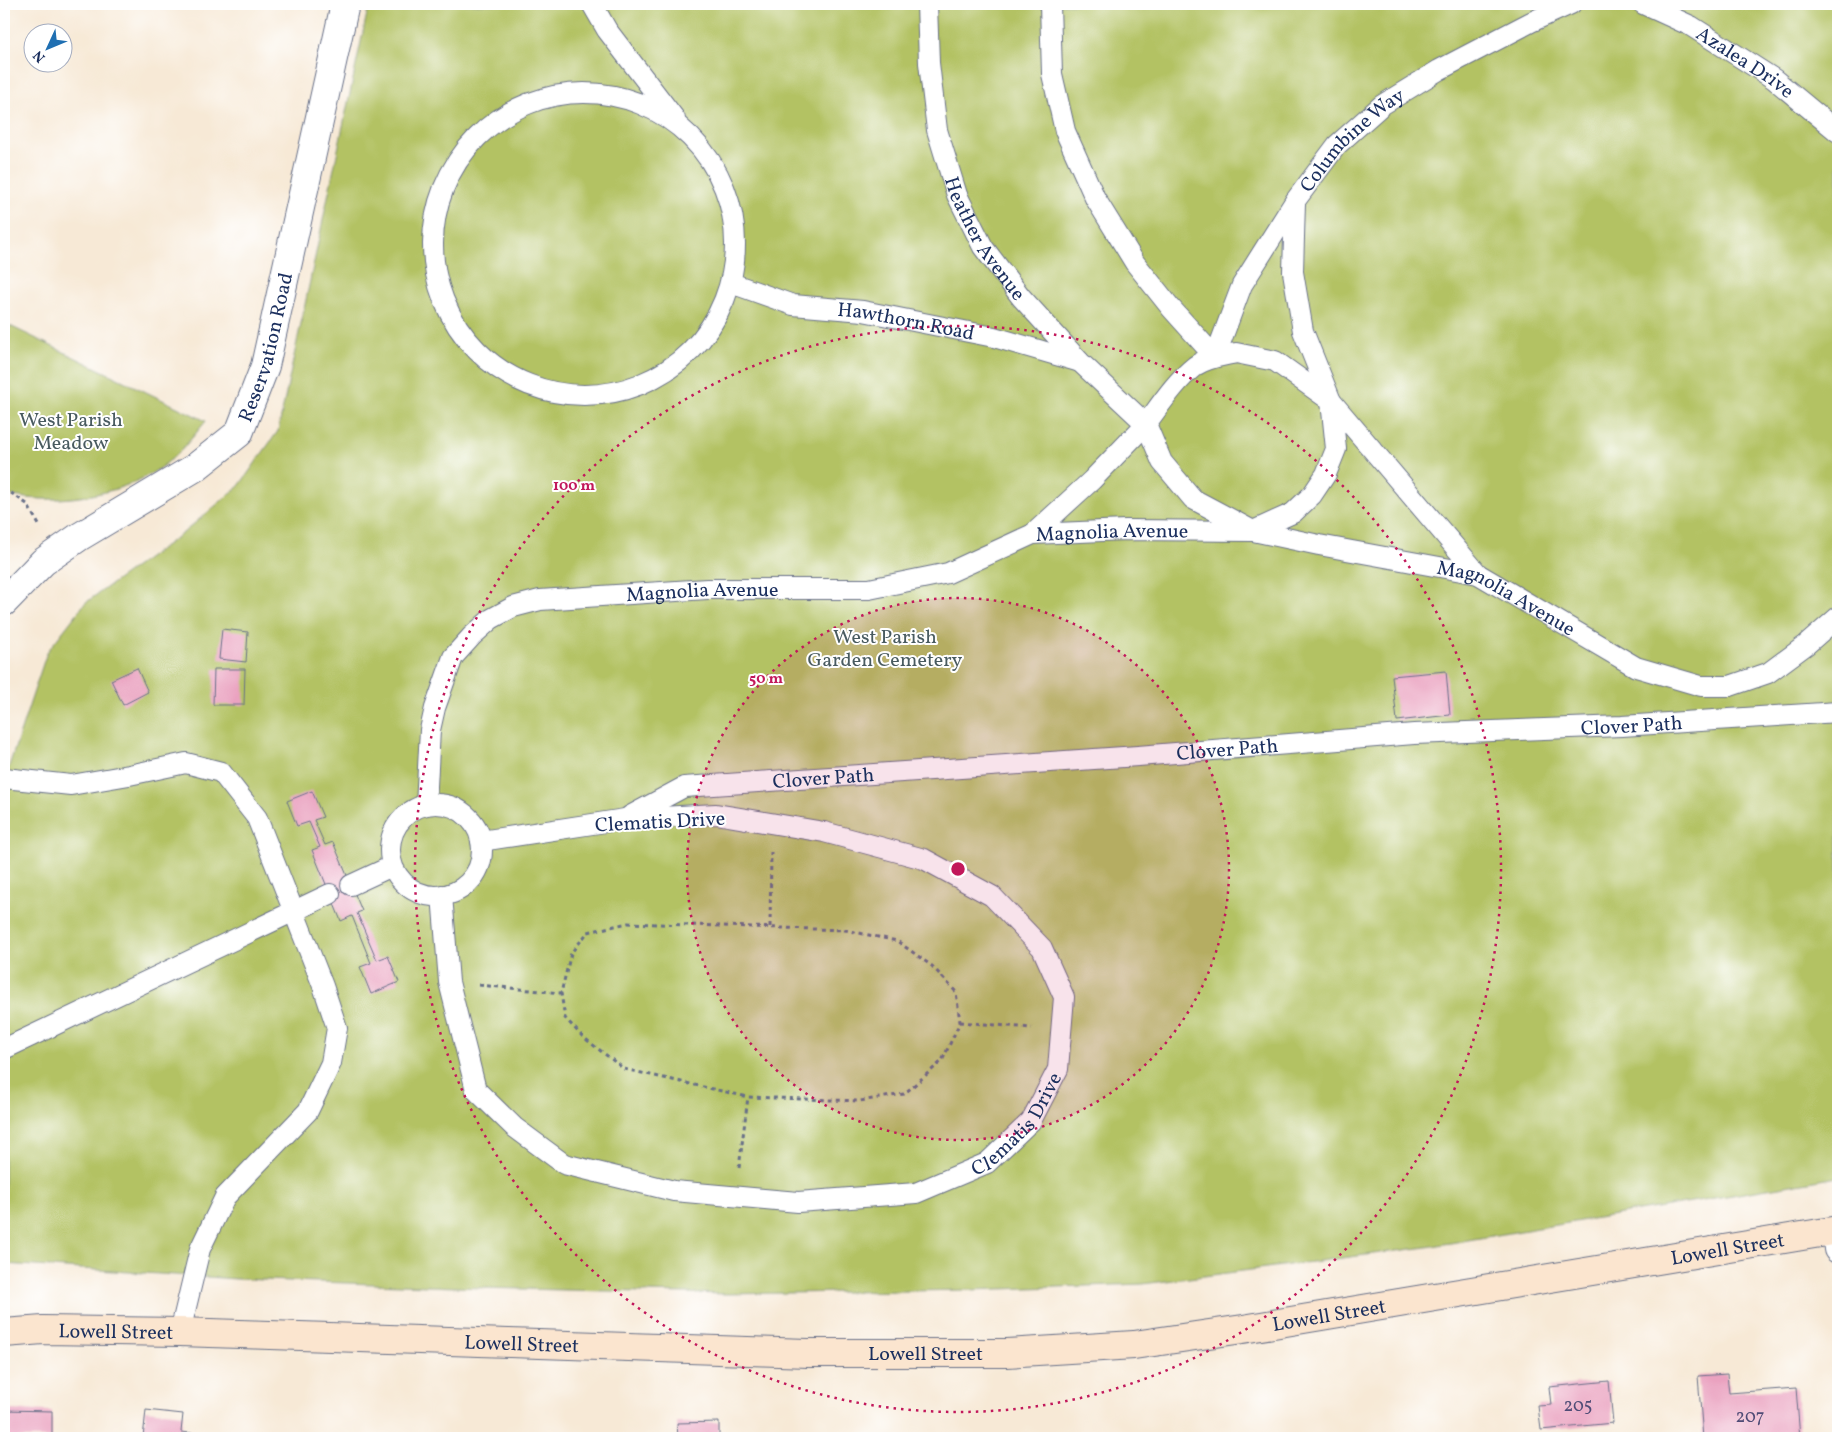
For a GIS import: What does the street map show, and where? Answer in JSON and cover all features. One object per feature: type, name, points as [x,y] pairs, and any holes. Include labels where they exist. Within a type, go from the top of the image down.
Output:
[{"type":"main road","name":"Lowell Street","points":[[4,1333],[44,1330],[180,1332],[808,1353],[1006,1353],[1134,1345],[1837,1237]]},
{"type":"street","name":"Reservation Road","points":[[4,602],[43,562],[55,553],[196,467],[239,433],[265,366],[345,4]]},
{"type":"lane","points":[[592,4],[607,30],[681,126],[701,146],[717,171],[732,206],[736,247],[731,284],[712,328],[678,364],[636,388],[588,396],[540,390],[496,368],[461,334],[438,290],[431,242],[440,194],[462,151],[498,117],[542,97],[590,92],[639,101],[681,126]]},
{"type":"lane","name":"Heather Avenue","points":[[927,4],[929,63],[938,130],[957,195],[983,247],[1022,297],[1080,362],[1146,424]]},
{"type":"lane","points":[[1050,4],[1052,74],[1065,131],[1095,198],[1135,263],[1171,308],[1215,357]]},
{"type":"lane","name":"Columbine Way","points":[[1215,357],[1242,285],[1295,201],[1337,145],[1382,105],[1439,70],[1531,22],[1571,4]]},
{"type":"lane","name":"Azalea Drive","points":[[1643,4],[1691,26],[1774,79],[1838,132]]},
{"type":"lane","points":[[1146,424],[1162,462],[1194,499],[1253,531],[1293,513],[1312,495],[1326,474],[1336,449],[1331,402],[1303,331],[1293,272],[1295,201]]},
{"type":"lane","name":"Hawthorn Road","points":[[731,284],[793,305],[863,311],[994,337],[1080,362]]},
{"type":"lane","points":[[1033,534],[1092,480],[1146,424],[1173,387],[1196,366],[1215,357],[1236,353],[1275,361],[1331,402],[1478,574]]},
{"type":"lane","name":"Magnolia Avenue","points":[[426,805],[430,730],[435,708],[453,657],[491,619],[513,607],[540,600],[707,589],[869,589],[948,573],[1033,534],[1126,530],[1253,531],[1478,574],[1636,667],[1701,686],[1730,686],[1768,672],[1806,645],[1838,617]]},
{"type":"lane","name":"Clover Path","points":[[626,819],[684,787],[1138,756],[1414,734],[1622,726],[1838,712]]},
{"type":"lane","points":[[4,778],[71,785],[186,763],[221,772],[257,818],[292,912],[323,986],[337,1028],[332,1063],[308,1110],[225,1197],[200,1250],[180,1332]]},
{"type":"lane","points":[[440,804],[454,808],[467,816],[476,827],[481,841],[481,856],[477,870],[468,882],[456,891],[442,895],[426,895],[412,889],[400,879],[392,866],[390,850],[392,835],[400,821],[411,811],[426,805],[440,804]]},
{"type":"lane","name":"Clematis Drive","points":[[442,895],[449,982],[476,1090],[514,1127],[564,1164],[674,1191],[798,1202],[916,1193],[988,1162],[1031,1121],[1058,1069],[1064,997],[1042,948],[992,896],[924,859],[824,832],[716,814],[626,819],[481,841]]},
{"type":"lane","points":[[351,885],[392,866]]},
{"type":"lane","points":[[4,1049],[330,894]]},
{"type":"path","points":[[4,488],[27,504],[55,553]]},
{"type":"path","points":[[770,927],[772,823]]},
{"type":"path","points":[[628,923],[845,930],[897,941],[932,966],[956,992],[960,1022],[942,1061],[904,1094],[860,1102],[748,1097],[624,1069],[583,1037],[565,1018],[560,993],[571,953],[588,932],[628,923]]},
{"type":"path","points":[[449,982],[560,993]]},
{"type":"path","points":[[960,1022],[1061,1030]]},
{"type":"path","points":[[736,1196],[748,1097]]},
{"type":"green space","name":"West Parish Garden Cemetery","points":[[369,4],[1838,4],[1838,1177],[1427,1247],[1143,1284],[970,1290],[726,1294],[237,1279],[4,1264],[4,781],[47,652],[85,603],[183,533],[239,486],[278,431]]},
{"type":"green space","name":"West Parish Meadow","points":[[4,323],[206,421],[185,446],[167,463],[143,478],[125,486],[105,492],[63,499],[23,498],[4,494]]},
{"type":"building","points":[[222,629],[248,632],[246,662],[219,659]]},
{"type":"building","points":[[137,668],[148,692],[123,705],[111,680]]},
{"type":"building","points":[[214,669],[245,669],[244,705],[213,705]]},
{"type":"building","points":[[1446,671],[1450,715],[1397,721],[1392,676]]},
{"type":"building","points":[[312,791],[323,817],[314,820],[325,845],[333,842],[362,911],[357,913],[377,960],[388,956],[399,982],[371,994],[360,967],[371,963],[352,916],[341,921],[312,850],[320,847],[309,822],[297,826],[287,801]]},
{"type":"building","points":[[1727,1374],[1729,1393],[1796,1388],[1800,1438],[1703,1438],[1698,1376]]},
{"type":"building","points":[[1609,1381],[1613,1423],[1541,1430],[1538,1406],[1551,1405],[1549,1387]]},
{"type":"building","points":[[4,1410],[52,1411],[52,1438],[4,1438]]},
{"type":"building","points":[[146,1410],[183,1414],[181,1432],[231,1438],[143,1438]]},
{"type":"building","points":[[719,1422],[719,1438],[678,1438],[677,1423]]}]
